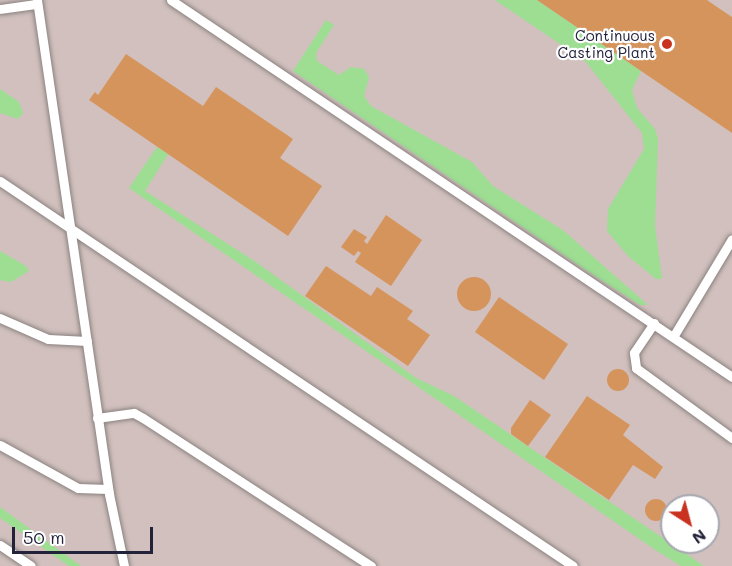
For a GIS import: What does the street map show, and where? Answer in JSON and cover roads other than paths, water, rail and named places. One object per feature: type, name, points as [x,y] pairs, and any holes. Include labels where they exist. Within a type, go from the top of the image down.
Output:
[{"type":"lane","points":[[171,0],[732,377]]},
{"type":"lane","points":[[0,9],[37,2],[108,489],[124,566]]},
{"type":"lane","points":[[0,181],[573,566]]},
{"type":"lane","points":[[673,337],[732,239]]},
{"type":"lane","points":[[0,318],[48,339],[87,341]]},
{"type":"lane","points":[[654,323],[634,353],[636,368],[732,438]]},
{"type":"lane","points":[[98,418],[118,414],[143,418],[371,566]]},
{"type":"lane","points":[[0,445],[78,488],[108,489]]},
{"type":"lane","points":[[0,545],[31,566]]},
{"type":"place","name":"Continuous Casting Plant","points":[[667,44]]}]
